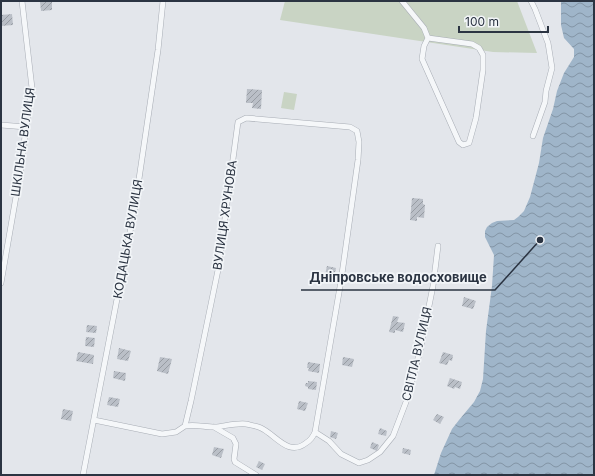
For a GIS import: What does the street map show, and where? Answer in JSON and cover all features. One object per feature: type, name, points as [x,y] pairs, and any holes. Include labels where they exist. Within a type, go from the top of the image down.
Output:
[{"type":"street","name":"ШКІЛЬНА ВУЛИЦЯ","points":[[1,283],[22,162],[32,88],[22,1]]},
{"type":"street","name":"КОДАЦЬКА ВУЛИЦЯ","points":[[83,475],[135,206],[158,50],[163,1]]},
{"type":"street","points":[[402,1],[424,28],[428,38],[424,46],[422,59],[459,142],[463,145],[469,143],[476,118],[483,55],[479,48],[472,44],[428,38]]},
{"type":"street","points":[[532,1],[548,43],[552,68],[546,91],[545,102],[533,136]]},
{"type":"street","name":"ВУЛИЦЯ ХРУНОВА","points":[[185,426],[192,401],[218,270],[238,122],[246,118],[350,127],[357,131],[359,142],[358,160],[346,249],[315,432]]},
{"type":"street","points":[[1,125],[26,127]]},
{"type":"street","name":"СВІТЛА ВУЛИЦЯ","points":[[315,432],[329,441],[341,454],[359,463],[368,460],[380,452],[393,436],[406,402],[420,351],[433,286],[438,246]]},
{"type":"street","points":[[94,420],[162,434],[176,432],[185,426],[193,425],[214,427],[245,424],[261,428],[279,442],[292,448],[302,446],[312,439],[315,432]]},
{"type":"street","points":[[214,427],[233,438],[236,444],[235,462],[256,475]]},
{"type":"green space","points":[[285,1],[517,1],[537,53],[493,52],[280,20]]},
{"type":"green space","points":[[284,92],[297,94],[294,110],[281,108]]},
{"type":"water","points":[[561,1],[594,1],[594,475],[434,475],[441,453],[452,429],[474,402],[480,391],[483,379],[486,331],[492,286],[494,255],[485,237],[485,231],[492,223],[497,221],[514,220],[524,211],[530,197],[539,163],[543,138],[553,109],[557,91],[564,73],[574,57],[574,49],[564,38],[561,25]]},
{"type":"building","points":[[40,2],[52,2],[52,10],[41,11]]},
{"type":"building","points":[[12,14],[13,25],[1,26],[1,15]]},
{"type":"building","points":[[247,89],[262,90],[261,109],[252,108],[253,103],[246,103]]},
{"type":"building","points":[[412,198],[423,199],[423,204],[425,205],[424,218],[417,217],[417,221],[410,220]]},
{"type":"building","points":[[327,266],[336,268],[334,277],[325,275]]},
{"type":"building","points":[[464,297],[476,301],[473,309],[462,306]]},
{"type":"building","points":[[393,316],[399,317],[397,322],[405,323],[403,332],[395,330],[395,333],[389,332]]},
{"type":"building","points":[[87,325],[97,326],[96,333],[86,332]]},
{"type":"building","points":[[86,337],[95,338],[94,347],[85,346]]},
{"type":"building","points":[[119,348],[131,351],[128,361],[117,359]]},
{"type":"building","points":[[78,352],[94,355],[93,364],[76,361]]},
{"type":"building","points":[[443,352],[453,355],[452,361],[449,360],[447,365],[439,363]]},
{"type":"building","points":[[160,357],[172,359],[168,374],[157,371]]},
{"type":"building","points":[[343,357],[354,359],[352,367],[342,365]]},
{"type":"building","points":[[308,362],[320,364],[319,373],[308,371]]},
{"type":"building","points":[[114,371],[126,373],[125,381],[113,378]]},
{"type":"building","points":[[450,378],[462,382],[460,389],[455,387],[454,389],[447,386]]},
{"type":"building","points":[[308,381],[317,382],[316,390],[308,389],[308,387],[305,386]]},
{"type":"building","points":[[109,397],[120,399],[118,407],[107,405]]},
{"type":"building","points":[[299,401],[308,403],[305,411],[297,409]]},
{"type":"building","points":[[63,409],[73,411],[71,421],[61,419]]},
{"type":"building","points":[[437,414],[444,417],[440,424],[433,420]]},
{"type":"building","points":[[380,428],[387,431],[386,436],[378,434]]},
{"type":"building","points":[[331,431],[338,433],[336,439],[330,437]]},
{"type":"building","points":[[372,442],[379,445],[377,451],[370,448]]},
{"type":"building","points":[[214,447],[224,449],[221,458],[212,455]]},
{"type":"building","points":[[403,448],[411,450],[410,455],[402,453]]},
{"type":"building","points":[[259,461],[265,464],[262,470],[256,467]]},
{"type":"place","name":"Дніпровське водосховище","points":[[540,240]]}]
